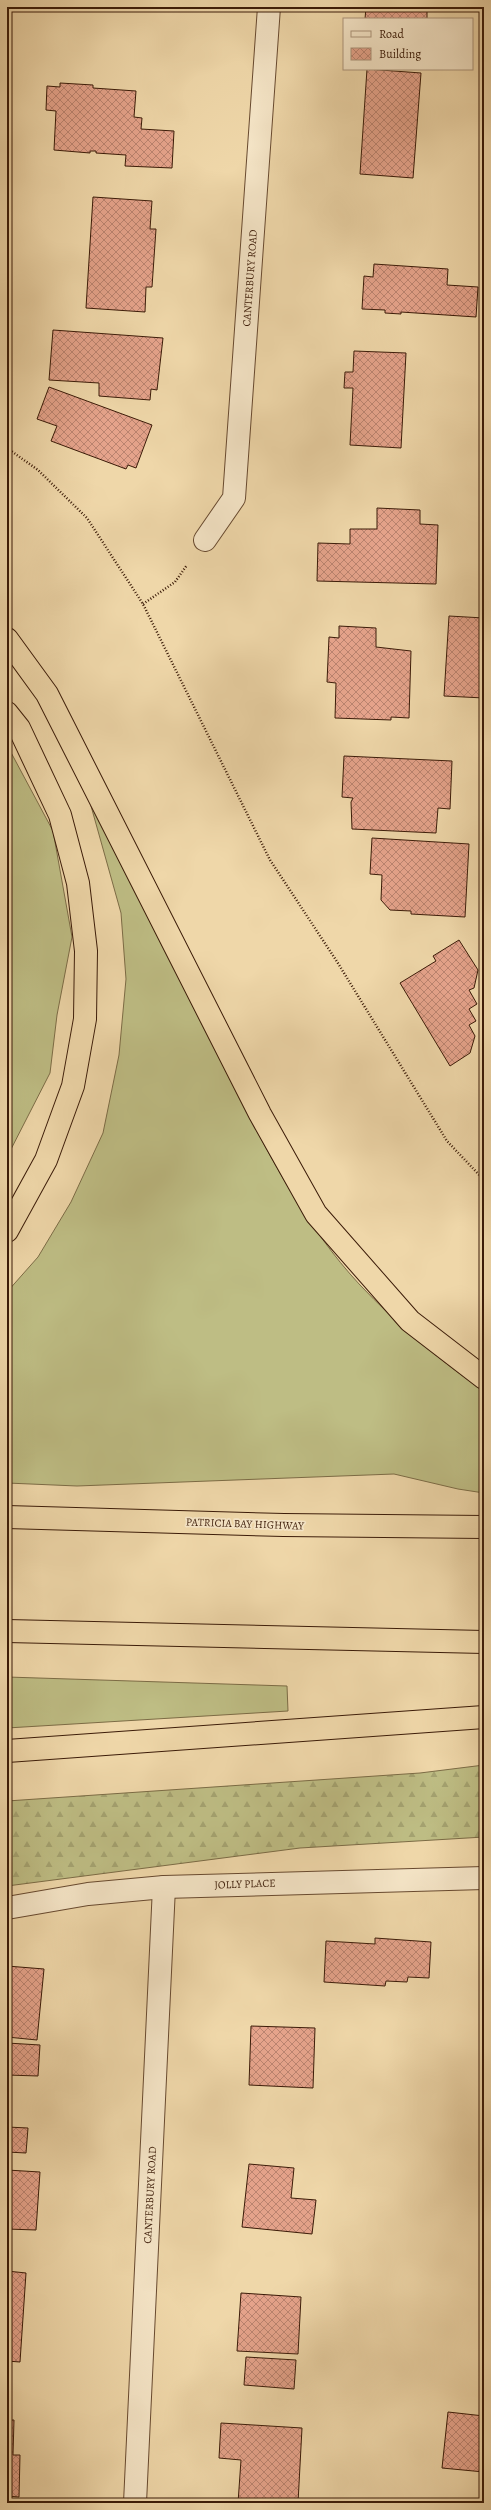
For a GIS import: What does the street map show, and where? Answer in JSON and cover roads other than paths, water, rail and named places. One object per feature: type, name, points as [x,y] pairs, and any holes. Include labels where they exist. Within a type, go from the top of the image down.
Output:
[{"type":"highway","points":[[7,639],[47,694],[260,1114],[316,1214],[410,1321],[484,1378]]},
{"type":"highway","points":[[7,713],[19,728],[60,815],[78,883],[86,951],[85,1019],[72,1086],[46,1160],[7,1231]]},
{"type":"highway","name":"PATRICIA BAY HIGHWAY","points":[[7,1516],[284,1525],[484,1527]]},
{"type":"highway","points":[[7,1631],[484,1642]]},
{"type":"highway","points":[[7,1751],[484,1717]]},
{"type":"street","name":"CANTERBURY ROAD","points":[[205,540],[234,498],[269,7]]},
{"type":"street","name":"JOLLY PLACE","points":[[7,1908],[88,1894],[164,1887],[484,1878]]},
{"type":"street","name":"CANTERBURY ROAD","points":[[136,2503],[164,1887]]}]
